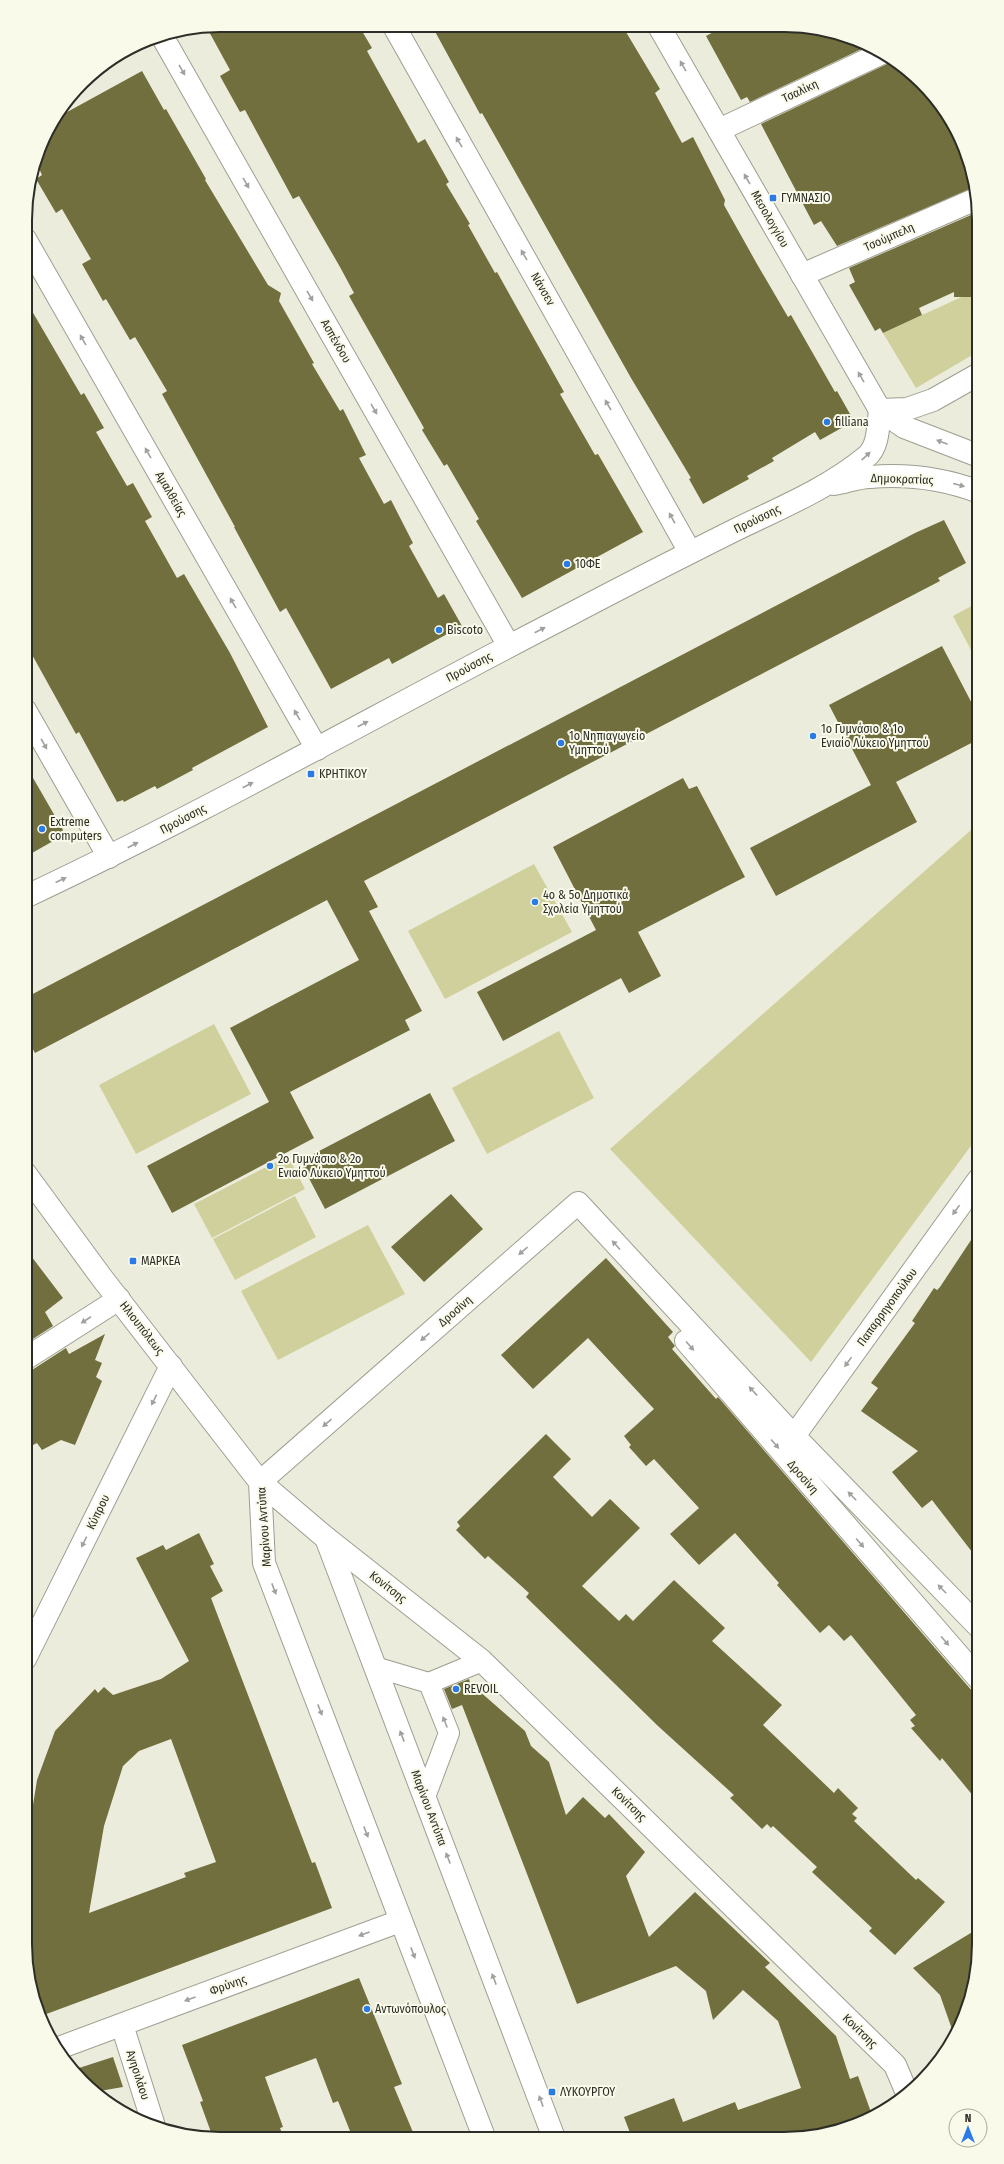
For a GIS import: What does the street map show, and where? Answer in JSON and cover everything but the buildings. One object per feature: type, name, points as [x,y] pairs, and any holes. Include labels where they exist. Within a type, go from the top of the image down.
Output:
[{"type":"street","name":"Νάνσεν","points":[[397,32],[690,552]]},
{"type":"street","name":"Μεσολογγίου","points":[[662,32],[880,410]]},
{"type":"street","name":"Ασπένδου","points":[[164,40],[509,646]]},
{"type":"street","name":"Τσαλίκη","points":[[719,130],[876,56]]},
{"type":"street","name":"Τσούμπελη","points":[[802,275],[971,201]]},
{"type":"street","name":"Αμαλθείας","points":[[32,251],[317,749]]},
{"type":"street","points":[[880,410],[907,409],[933,400],[972,378]]},
{"type":"street","name":"Προύσσης","points":[[32,894],[109,857],[317,749],[509,646],[690,552],[824,487],[869,455],[874,445],[880,410]]},
{"type":"street","points":[[880,410],[904,427],[972,453]]},
{"type":"street","name":"Δημοκρατίας","points":[[824,487],[869,476],[895,476],[929,479],[960,485],[972,489]]},
{"type":"street","points":[[32,722],[109,857]]},
{"type":"street","name":"Ηλιουπόλεως","points":[[32,1182],[119,1299],[260,1482]]},
{"type":"street","name":"Παπαρρηγοπούλου","points":[[794,1436],[972,1189]]},
{"type":"street","name":"Δροσίνη","points":[[260,1482],[578,1203],[642,1274],[794,1436],[972,1621]]},
{"type":"street","name":"Δροσίνη","points":[[642,1274],[635,1282],[972,1672]]},
{"type":"street","points":[[32,1355],[119,1299]]},
{"type":"street","name":"Κύπρου","points":[[32,1645],[171,1366]]},
{"type":"street","name":"Μαρίνου Αντύπα","points":[[260,1482],[326,1538],[552,2132]]},
{"type":"street","name":"Μαρίνου Αντύπα","points":[[260,1482],[264,1563],[482,2132]]},
{"type":"street","name":"Κονίτσης","points":[[326,1538],[482,1661],[895,2065],[905,2088]]},
{"type":"street","name":"Φρύνης","points":[[63,2046],[400,1921]]},
{"type":"street","name":"Αγησιλάου","points":[[122,2025],[152,2119]]},
{"type":"lane","points":[[375,1667],[429,1683],[482,1661]]},
{"type":"lane","points":[[425,1797],[449,1733],[429,1683]]},
{"type":"green space","points":[[972,292],[972,355],[916,388],[883,333]]},
{"type":"green space","points":[[972,606],[972,652],[953,616]]},
{"type":"green space","points":[[972,829],[972,1144],[811,1362],[610,1149]]},
{"type":"green space","points":[[534,864],[572,932],[445,999],[408,931]]},
{"type":"green space","points":[[214,1024],[251,1094],[136,1154],[99,1085]]},
{"type":"green space","points":[[559,1031],[594,1098],[487,1154],[452,1088]]},
{"type":"green space","points":[[288,1156],[305,1189],[212,1238],[194,1204]]},
{"type":"green space","points":[[295,1196],[316,1237],[235,1280],[213,1239]]},
{"type":"green space","points":[[368,1225],[405,1294],[278,1360],[241,1291]]},
{"type":"place","name":"ΓΥΜΝΑΣΙΟ","points":[[773,198]]},
{"type":"place","name":"filliana","points":[[827,422]]},
{"type":"place","name":"10ΦΕ","points":[[567,564]]},
{"type":"place","name":"Biscoto","points":[[439,630]]},
{"type":"place","name":"1ο Γυμνάσιο & 1ο Ενιαίο Λύκειο Υμηττού","points":[[813,736]]},
{"type":"place","name":"1ο Νηπιαγωγείο Υμηττού","points":[[561,743]]},
{"type":"place","name":"ΚΡΗΤΙΚΟΥ","points":[[311,774]]},
{"type":"place","name":"Extreme computers","points":[[42,829]]},
{"type":"place","name":"4ο & 5ο Δημοτικά Σχολεία Υμηττού","points":[[535,902]]},
{"type":"place","name":"2ο Γυμνάσιο & 2ο Ενιαίο Λύκειο Υμηττού","points":[[270,1166]]},
{"type":"place","name":"ΜΑΡΚΕΑ","points":[[133,1261]]},
{"type":"place","name":"REVOIL","points":[[456,1689]]},
{"type":"place","name":"Αντωνόπουλος","points":[[367,2009]]},
{"type":"place","name":"ΛΥΚΟΥΡΓΟΥ","points":[[552,2092]]}]
